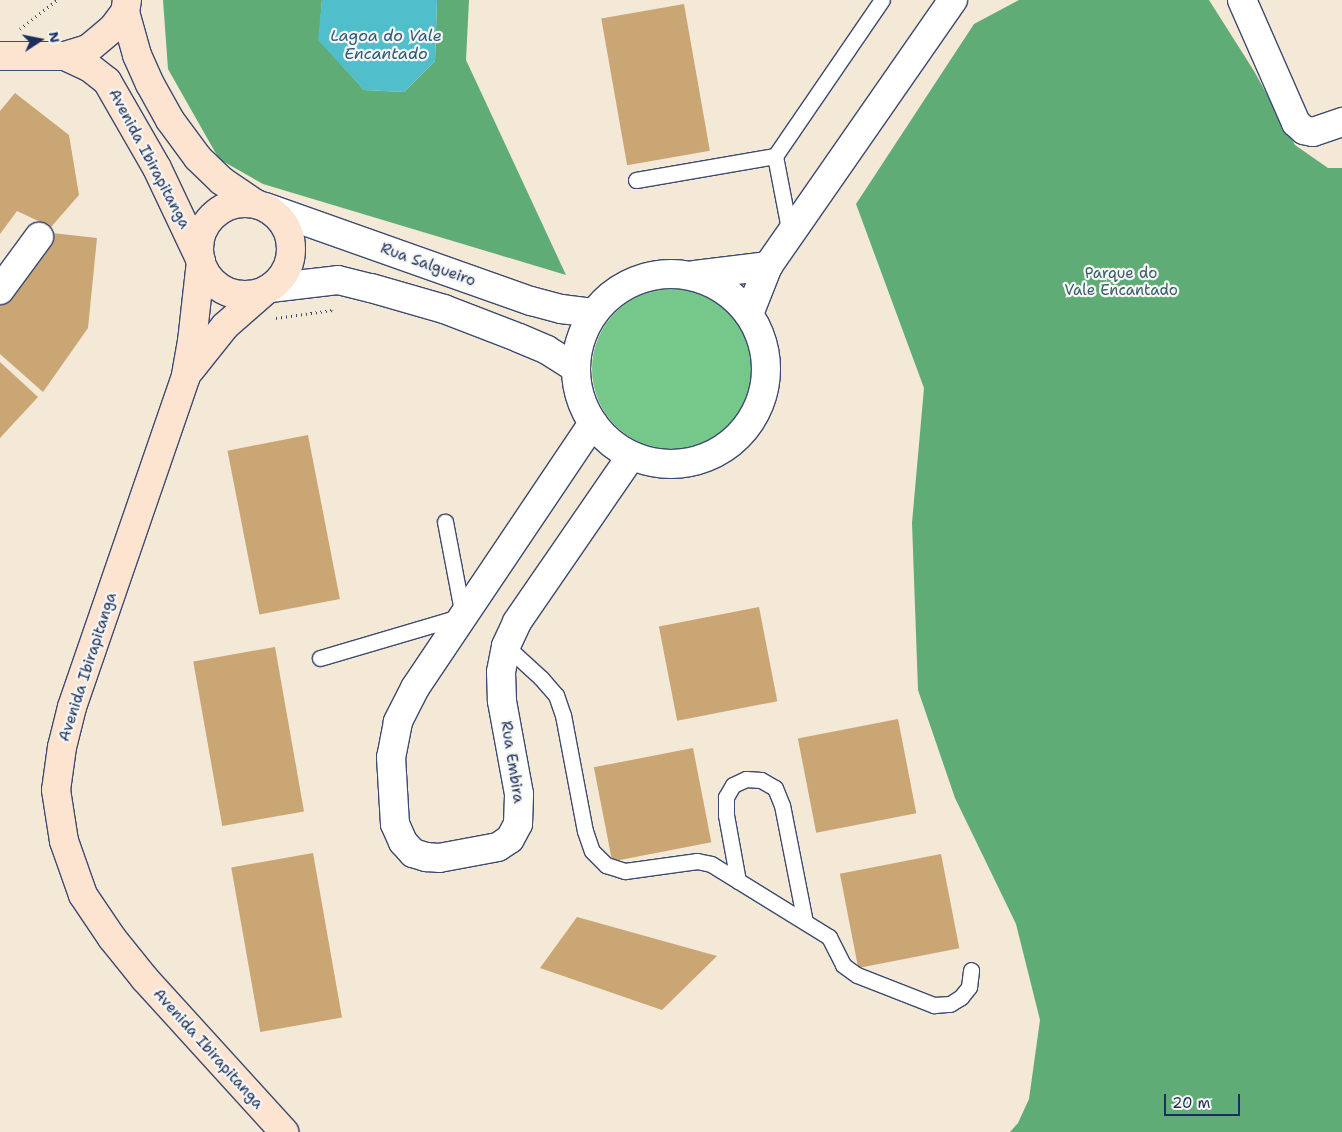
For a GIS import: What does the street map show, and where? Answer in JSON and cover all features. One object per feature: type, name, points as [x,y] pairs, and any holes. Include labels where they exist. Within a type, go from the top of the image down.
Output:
[{"type":"main road","points":[[65,56],[88,49],[113,28],[126,6]]},
{"type":"main road","points":[[126,6],[140,62],[170,120],[198,158],[222,181],[261,206],[278,217],[288,230],[292,246],[290,263],[282,278],[267,290],[238,295],[226,291],[215,284],[201,260],[202,232],[218,211],[236,204],[261,206]]},
{"type":"main road","name":"Avenida Ibirapitanga","points":[[6,46],[65,56],[89,67],[107,80],[172,196],[201,260],[186,376],[72,707],[62,747],[56,790],[64,841],[83,895],[112,938],[145,979],[284,1132]]},
{"type":"main road","name":"Avenida Ibirapitanga","points":[[186,376],[226,326],[267,290]]},
{"type":"street","points":[[749,314],[768,266],[953,0]]},
{"type":"street","points":[[1242,0],[1296,122],[1304,130],[1313,132],[1342,122]]},
{"type":"street","name":"Rua Salgueiro","points":[[261,206],[532,301],[561,309],[594,313]]},
{"type":"street","points":[[0,290],[39,237]]},
{"type":"street","points":[[695,275],[721,286],[744,305],[758,328],[766,355],[766,383],[758,410],[744,432],[722,450],[697,462],[670,465],[642,461],[614,446],[593,423],[587,415],[579,392],[576,368],[577,348],[594,313],[613,292],[638,278],[666,272],[695,275],[768,266]]},
{"type":"street","points":[[267,290],[338,280],[371,288],[444,310],[519,338],[546,350],[576,368]]},
{"type":"street","name":"Rua Embira","points":[[593,423],[415,688],[398,722],[391,757],[395,824],[404,842],[413,853],[439,858],[498,847],[510,839],[518,824],[519,794],[502,701],[501,672],[506,646],[518,622],[631,456]]},
{"type":"lane","points":[[790,236],[775,156],[882,0]]},
{"type":"lane","points":[[636,180],[775,156]]},
{"type":"lane","points":[[320,658],[463,616],[445,522]]},
{"type":"lane","points":[[506,646],[542,678],[556,696],[563,715],[585,832],[592,851],[606,865],[625,871],[697,861],[711,864],[829,936],[843,965],[857,974],[934,1005],[950,1004],[961,997],[969,987],[971,970]]},
{"type":"lane","points":[[738,881],[726,815],[726,797],[733,785],[746,779],[761,780],[775,788],[782,804],[805,922]]},
{"type":"path","points":[[6,46],[57,0]]},
{"type":"green space","points":[[163,0],[322,0],[319,40],[364,90],[404,92],[435,61],[437,0],[469,0],[466,60],[566,275],[263,184],[219,159],[168,69]]},
{"type":"green space","name":"Parque do Vale Encantado","points":[[1019,0],[1209,0],[1254,71],[1295,145],[1328,168],[1342,168],[1342,1132],[1010,1132],[1018,1123],[1029,1099],[1040,1020],[1016,924],[955,798],[918,690],[912,523],[924,388],[856,204],[974,24]]},
{"type":"green space","points":[[672,289],[703,295],[723,307],[734,318],[746,338],[752,369],[746,400],[734,420],[723,431],[703,443],[672,449],[641,443],[621,431],[610,420],[598,400],[592,369],[598,338],[610,318],[621,307],[641,295]]},
{"type":"water","name":"Lagoa do Vale Encantado","points":[[322,0],[437,0],[435,61],[404,92],[364,90],[318,40]]},
{"type":"building","points":[[684,4],[710,151],[627,165],[601,19]]},
{"type":"building","points":[[15,93],[69,135],[79,195],[51,227],[17,211],[0,234],[0,111]]},
{"type":"building","points":[[52,233],[97,238],[88,328],[43,392],[0,354],[0,304]]},
{"type":"building","points":[[0,362],[38,397],[0,438]]},
{"type":"building","points":[[308,435],[340,599],[259,615],[228,451]]},
{"type":"building","points":[[759,607],[777,701],[677,721],[659,626]]},
{"type":"building","points":[[275,647],[304,811],[222,826],[193,661]]},
{"type":"building","points":[[898,719],[916,813],[816,833],[798,738]]},
{"type":"building","points":[[693,748],[711,842],[612,862],[594,767]]},
{"type":"building","points":[[313,853],[342,1017],[260,1032],[231,867]]},
{"type":"building","points":[[941,854],[959,948],[858,968],[840,874]]},
{"type":"building","points":[[577,917],[717,956],[662,1010],[540,968]]}]
